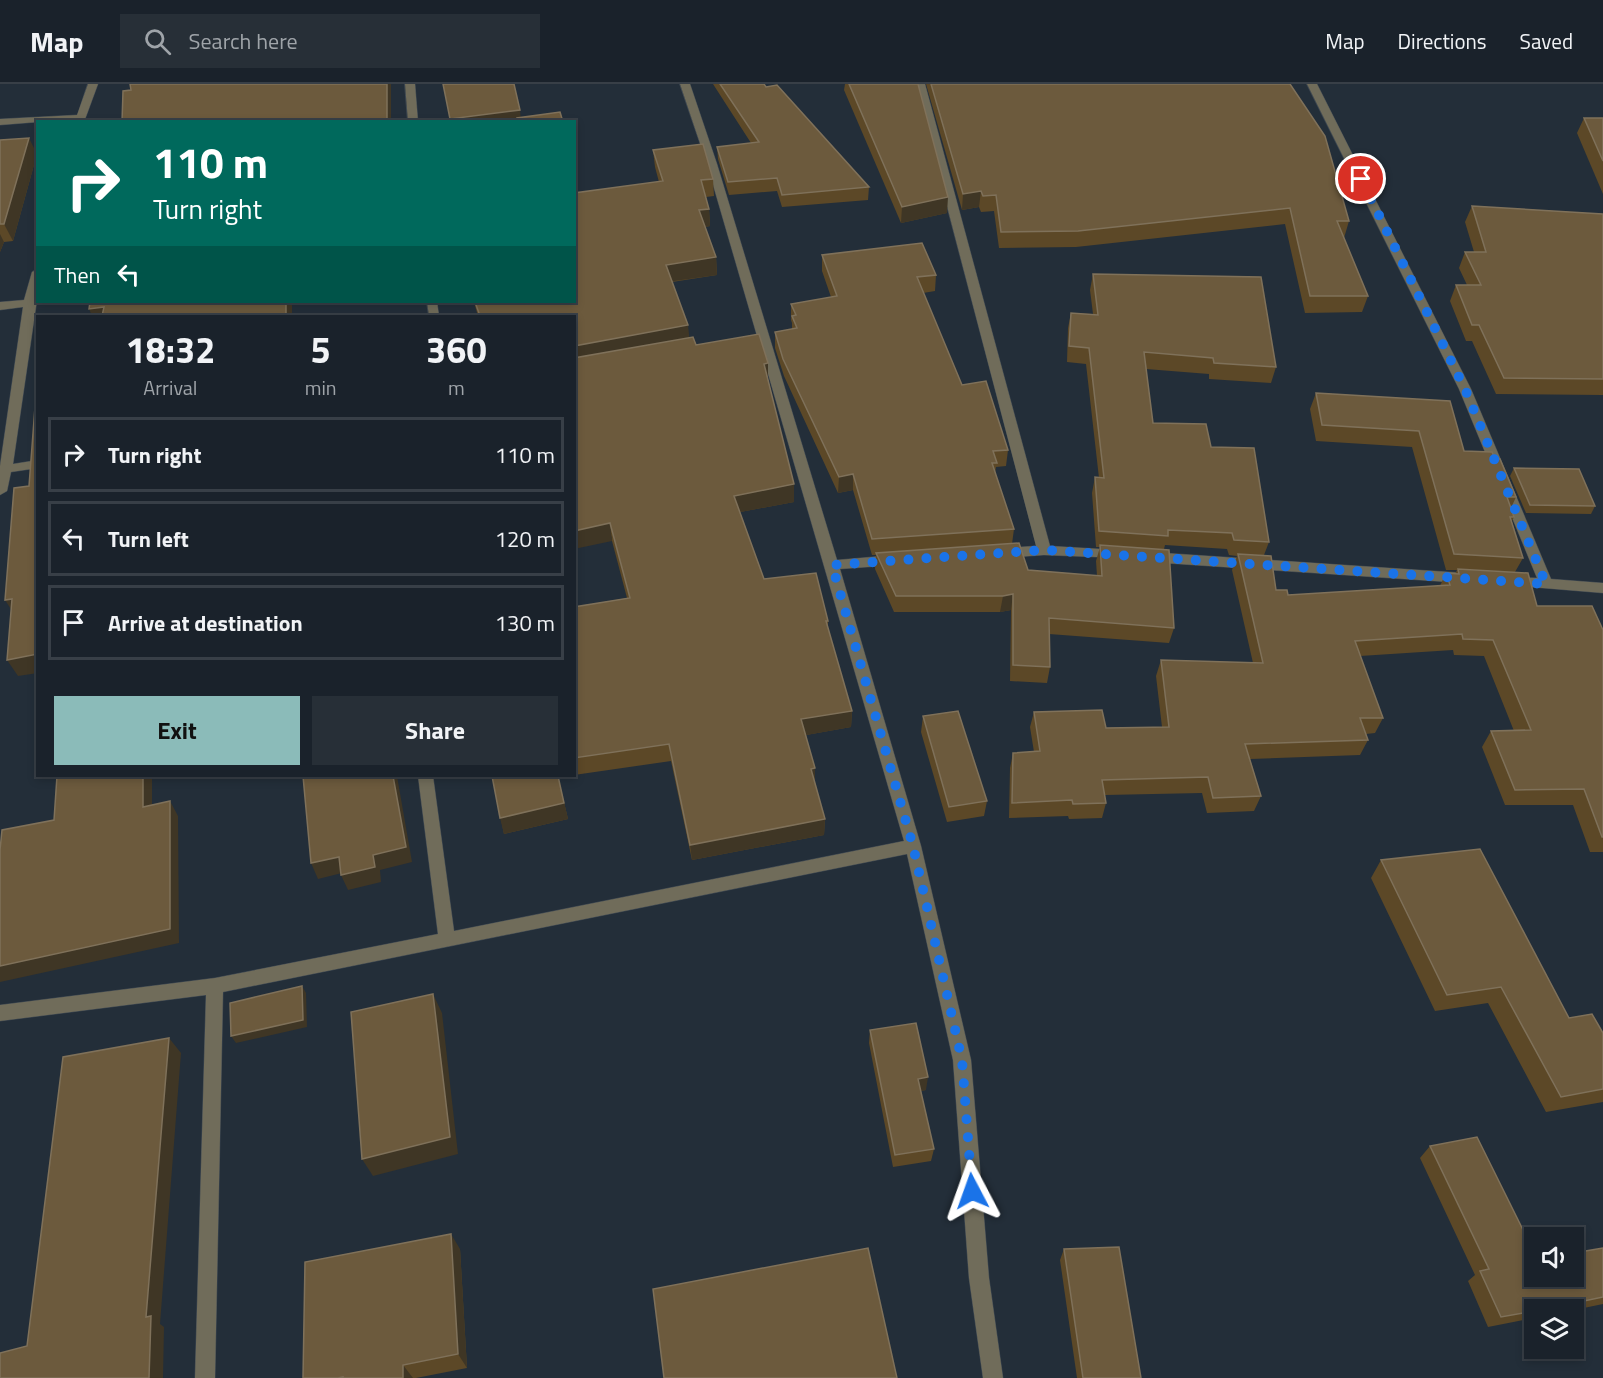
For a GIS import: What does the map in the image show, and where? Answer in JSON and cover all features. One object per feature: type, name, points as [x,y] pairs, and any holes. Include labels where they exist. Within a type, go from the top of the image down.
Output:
[{"type":"street","points":[[79,120],[93,84]]},
{"type":"street","points":[[410,84],[413,120]]},
{"type":"street","points":[[685,84],[712,164],[756,337],[832,565],[913,846],[962,1060],[979,1278],[993,1378]]},
{"type":"street","points":[[920,84],[1044,550]]},
{"type":"street","points":[[1312,84],[1465,389],[1546,584]]},
{"type":"street","points":[[0,122],[36,121]]},
{"type":"street","points":[[0,491],[6,470],[29,303],[36,279]]},
{"type":"street","points":[[0,306],[29,303]]},
{"type":"street","points":[[6,470],[36,464]]},
{"type":"street","points":[[985,554],[1044,550],[1474,579]]},
{"type":"street","points":[[832,565],[914,559]]},
{"type":"street","points":[[1498,580],[1603,588]]},
{"type":"street","points":[[425,777],[447,940]]},
{"type":"street","points":[[0,1013],[215,986],[913,846]]},
{"type":"street","points":[[205,1378],[215,986]]},
{"type":"building","points":[[130,84],[387,84],[387,120],[122,120],[123,91],[131,90]]},
{"type":"building","points":[[443,84],[514,84],[520,110],[450,119]]},
{"type":"building","points":[[720,84],[764,84],[766,87],[777,85],[869,187],[782,195],[777,178],[728,182],[717,147],[759,142]]},
{"type":"building","points":[[849,84],[918,84],[948,197],[902,207]]},
{"type":"building","points":[[931,84],[1290,84],[1325,136],[1349,221],[1337,221],[1368,296],[1310,296],[1290,208],[1078,231],[1001,232],[996,195],[983,196],[981,191],[963,194]]},
{"type":"building","points":[[560,112],[562,120],[518,120],[517,118]]},
{"type":"building","points":[[1584,118],[1603,118],[1603,161]]},
{"type":"building","points":[[29,138],[4,224],[0,224],[0,140]]},
{"type":"building","points":[[703,144],[713,179],[701,180],[709,209],[699,210],[716,257],[666,265],[688,325],[576,346],[576,315],[480,315],[475,303],[576,303],[576,193],[663,181],[653,150]]},
{"type":"building","points":[[1472,206],[1603,214],[1603,379],[1504,378],[1479,325],[1472,325],[1456,285],[1481,285],[1465,252],[1486,252]]},
{"type":"building","points":[[922,243],[936,275],[917,277],[962,385],[986,381],[1008,450],[993,451],[997,463],[992,463],[1014,529],[872,539],[853,474],[839,477],[783,359],[775,332],[797,328],[792,316],[796,315],[791,304],[837,296],[822,255]]},
{"type":"building","points":[[1093,274],[1261,277],[1276,367],[1214,363],[1213,358],[1144,352],[1153,423],[1206,424],[1211,447],[1254,448],[1269,542],[1234,540],[1232,533],[1168,530],[1168,536],[1099,531],[1095,477],[1104,478],[1089,348],[1069,346],[1071,313],[1098,315]]},
{"type":"building","points":[[90,303],[286,303],[286,315],[102,315],[104,307],[89,309]]},
{"type":"building","points":[[759,334],[768,363],[764,364],[794,484],[734,496],[764,579],[816,573],[828,621],[826,621],[852,711],[801,719],[815,768],[811,769],[825,819],[690,845],[669,744],[576,758],[576,607],[630,598],[610,523],[576,531],[576,358],[693,337],[696,345]]},
{"type":"building","points":[[1316,393],[1450,401],[1464,451],[1492,452],[1495,459],[1500,459],[1516,497],[1507,497],[1514,517],[1510,517],[1523,558],[1454,554],[1419,431],[1322,425]]},
{"type":"building","points":[[36,407],[36,654],[7,660],[12,599],[5,600],[14,488],[29,486]]},
{"type":"building","points":[[1514,468],[1579,469],[1595,506],[1530,505]]},
{"type":"building","points":[[1019,543],[1028,570],[1102,576],[1100,545],[1169,550],[1174,628],[1049,618],[1050,667],[1013,665],[1013,594],[1003,596],[896,596],[876,553]]},
{"type":"building","points":[[1238,554],[1271,556],[1276,590],[1287,590],[1288,595],[1450,585],[1446,573],[1459,574],[1458,569],[1528,573],[1537,606],[1592,606],[1603,630],[1603,837],[1584,789],[1515,790],[1491,731],[1531,730],[1493,640],[1463,639],[1462,634],[1355,641],[1383,718],[1360,718],[1368,740],[1245,744],[1261,796],[1213,798],[1208,777],[1102,780],[1106,803],[1073,804],[1072,800],[1012,803],[1013,753],[1040,751],[1034,712],[1102,710],[1106,728],[1169,727],[1161,660],[1263,663]]},
{"type":"building","points":[[958,711],[987,801],[949,807],[923,716]]},
{"type":"building","points":[[57,777],[143,777],[143,807],[170,801],[170,929],[0,966],[2,830],[54,820]]},
{"type":"building","points":[[303,777],[393,777],[406,847],[373,855],[375,867],[341,875],[339,857],[311,863]]},
{"type":"building","points":[[492,777],[558,777],[564,803],[500,818]]},
{"type":"building","points":[[1480,849],[1569,1018],[1592,1014],[1603,1033],[1603,1089],[1561,1097],[1501,987],[1447,995],[1381,860]]},
{"type":"building","points":[[302,986],[303,1020],[231,1036],[230,1003]]},
{"type":"building","points":[[433,994],[450,1137],[362,1159],[351,1012]]},
{"type":"building","points":[[916,1023],[928,1077],[918,1079],[934,1149],[895,1155],[870,1030]]},
{"type":"building","points":[[169,1038],[146,1317],[151,1316],[149,1378],[0,1378],[0,1353],[27,1346],[63,1057]]},
{"type":"building","points":[[1477,1137],[1524,1232],[1524,1287],[1584,1287],[1584,1251],[1603,1248],[1603,1297],[1584,1301],[1584,1299],[1524,1299],[1524,1313],[1501,1317],[1480,1271],[1489,1269],[1430,1146]]},
{"type":"building","points":[[451,1234],[458,1354],[403,1365],[403,1378],[303,1378],[305,1262]]},
{"type":"building","points":[[1119,1247],[1141,1378],[1083,1378],[1064,1249]]},
{"type":"building","points":[[868,1248],[897,1378],[664,1378],[653,1289]]},
{"type":"route","points":[[972,1191],[962,1060],[913,846],[832,565],[1044,550],[1546,584],[1465,389],[1361,179]]}]
